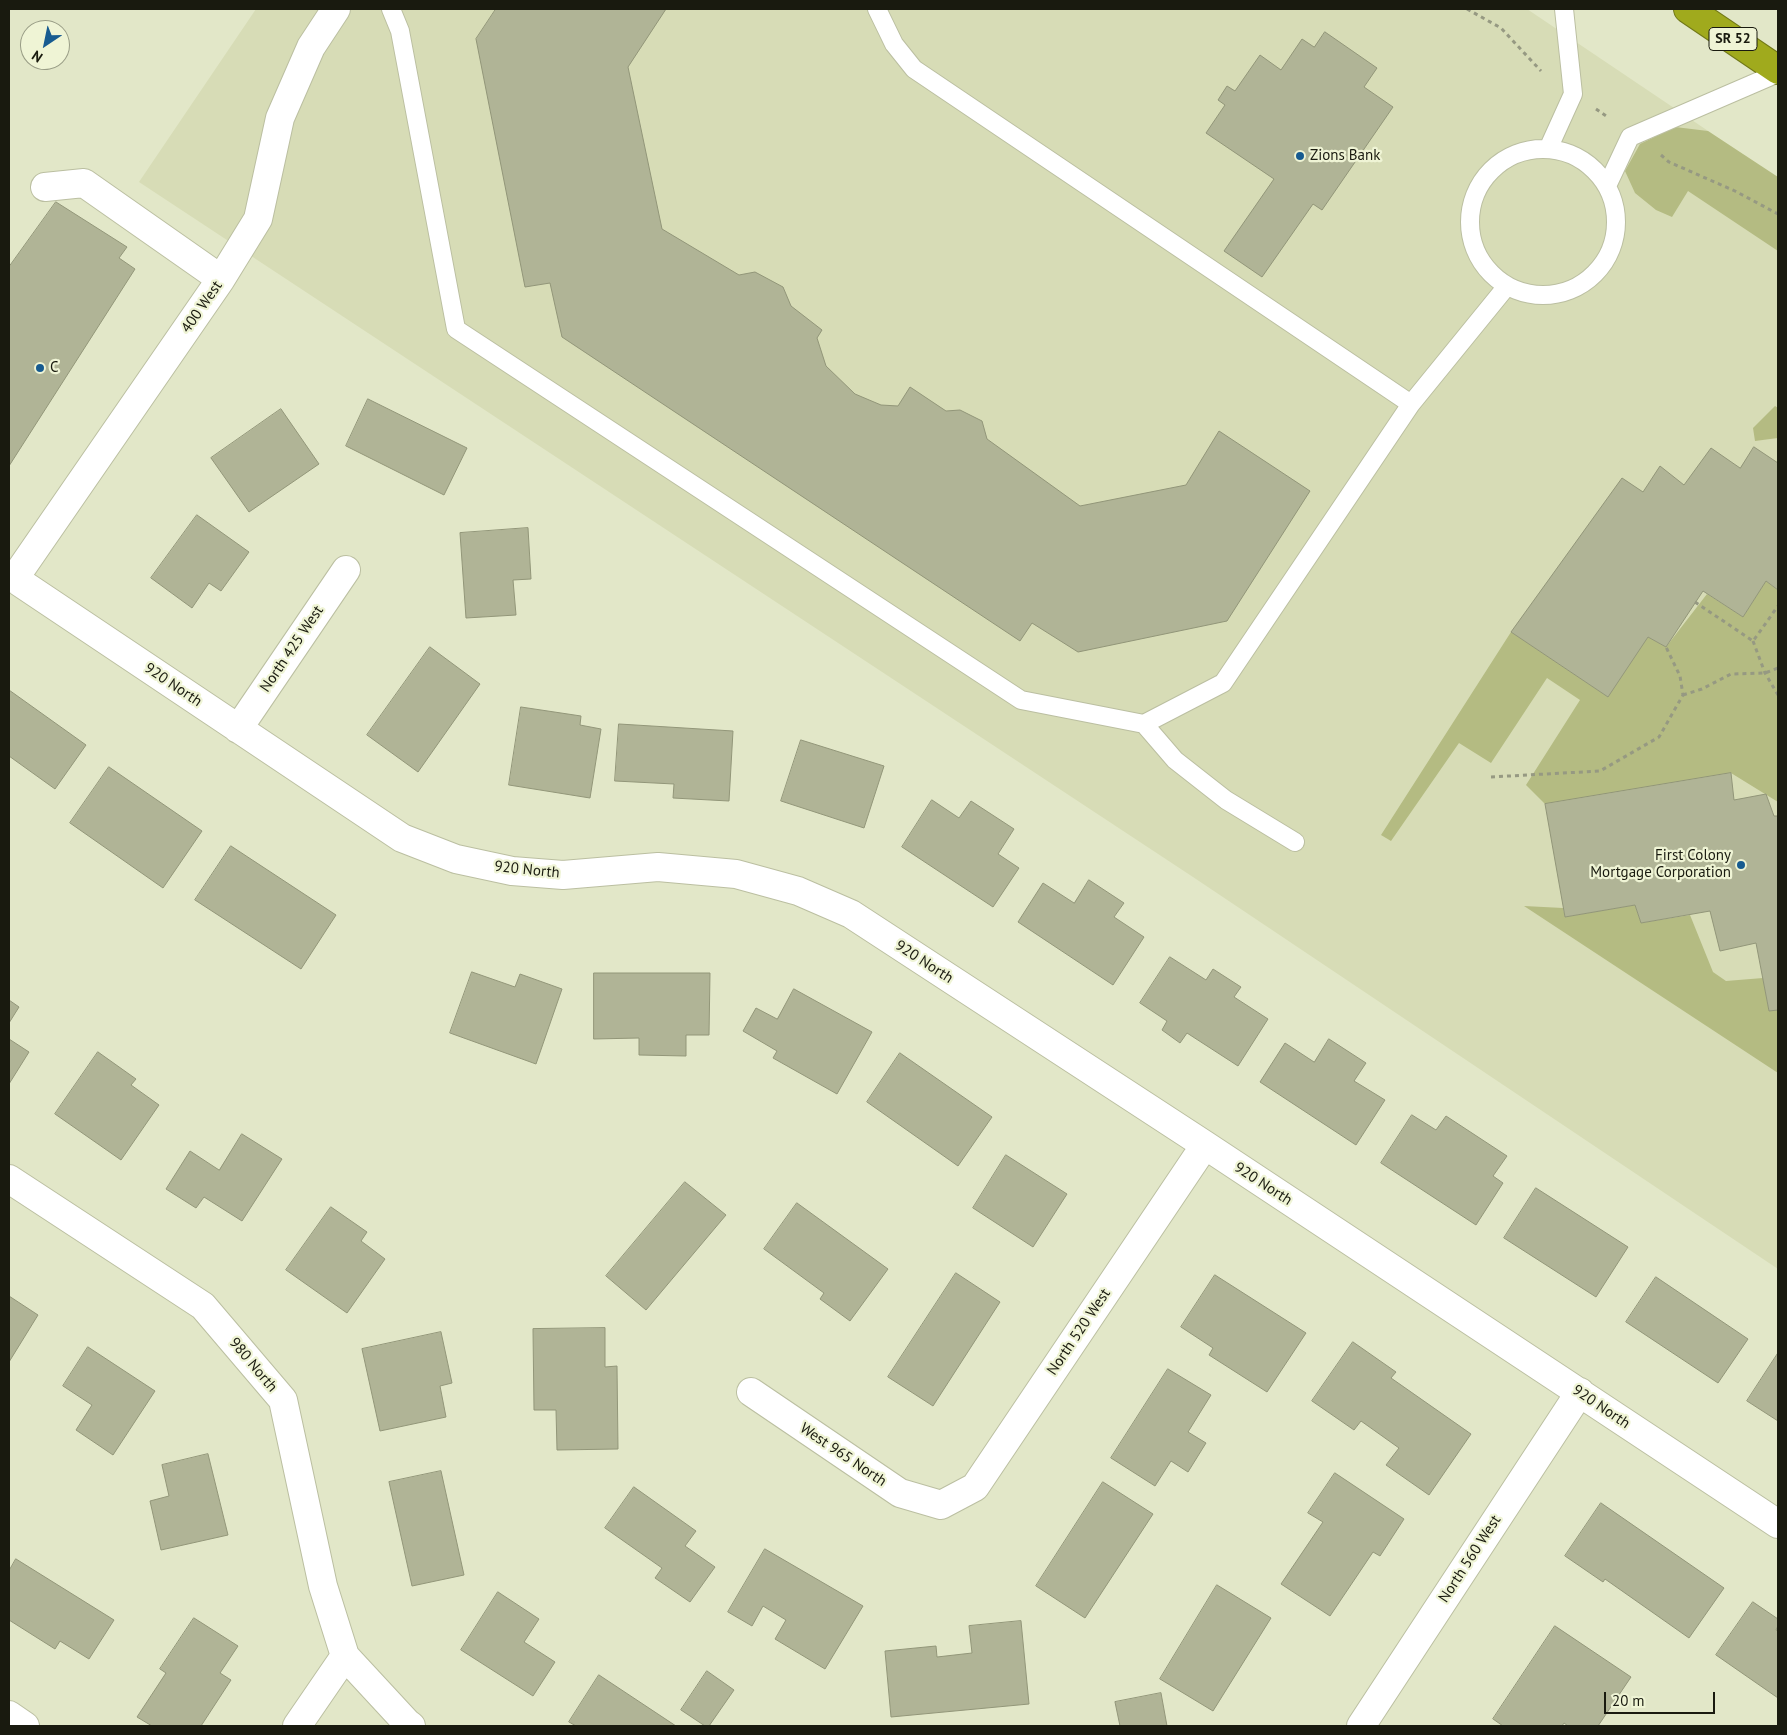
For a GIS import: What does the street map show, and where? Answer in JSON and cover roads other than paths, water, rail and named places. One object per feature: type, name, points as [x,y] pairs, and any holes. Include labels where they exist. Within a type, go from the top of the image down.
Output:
[{"type":"highway","name":"SR 52","points":[[1688,9],[1778,71]]},
{"type":"street","name":"400 West","points":[[11,577],[222,279],[258,219],[280,118],[311,47],[336,9]]},
{"type":"street","points":[[45,187],[84,182],[222,279]]},
{"type":"street","name":"North 425 West","points":[[238,729],[346,570]]},
{"type":"street","name":"920 North","points":[[11,577],[402,838],[456,858],[512,871],[563,875],[658,867],[736,874],[798,890],[851,914],[1778,1524]]},
{"type":"street","name":"North 520 West","points":[[941,1505],[975,1487],[1205,1146]]},
{"type":"street","name":"980 North","points":[[9,1179],[203,1306],[283,1400],[323,1586],[345,1656]]},
{"type":"street","name":"West 965 North","points":[[751,1392],[900,1493],[941,1505]]},
{"type":"street","name":"North 560 West","points":[[1361,1726],[1580,1392]]},
{"type":"street","points":[[297,1726],[345,1656],[411,1726]]},
{"type":"street","points":[[9,1716],[25,1726]]},
{"type":"lane","points":[[391,9],[400,31],[456,329],[1021,700],[1144,724],[1182,766],[1226,800],[1295,842]]},
{"type":"lane","points":[[877,9],[894,44],[914,69],[1411,404]]},
{"type":"lane","points":[[1549,147],[1573,94],[1564,9]]},
{"type":"lane","points":[[1607,186],[1630,137],[1778,71]]},
{"type":"lane","points":[[1549,147],[1580,159],[1607,186],[1616,210],[1616,234],[1608,258],[1586,282],[1563,293],[1531,294],[1507,286],[1494,276],[1478,256],[1471,232],[1475,196],[1488,174],[1498,164],[1521,152],[1549,147]]},
{"type":"lane","points":[[1144,724],[1222,683],[1411,404],[1507,286]]},
{"type":"place","name":"Zions Bank","points":[[1300,156]]},
{"type":"place","name":"C","points":[[40,368]]},
{"type":"place","name":"First Colony Mortgage Corporation","points":[[1741,865]]}]
